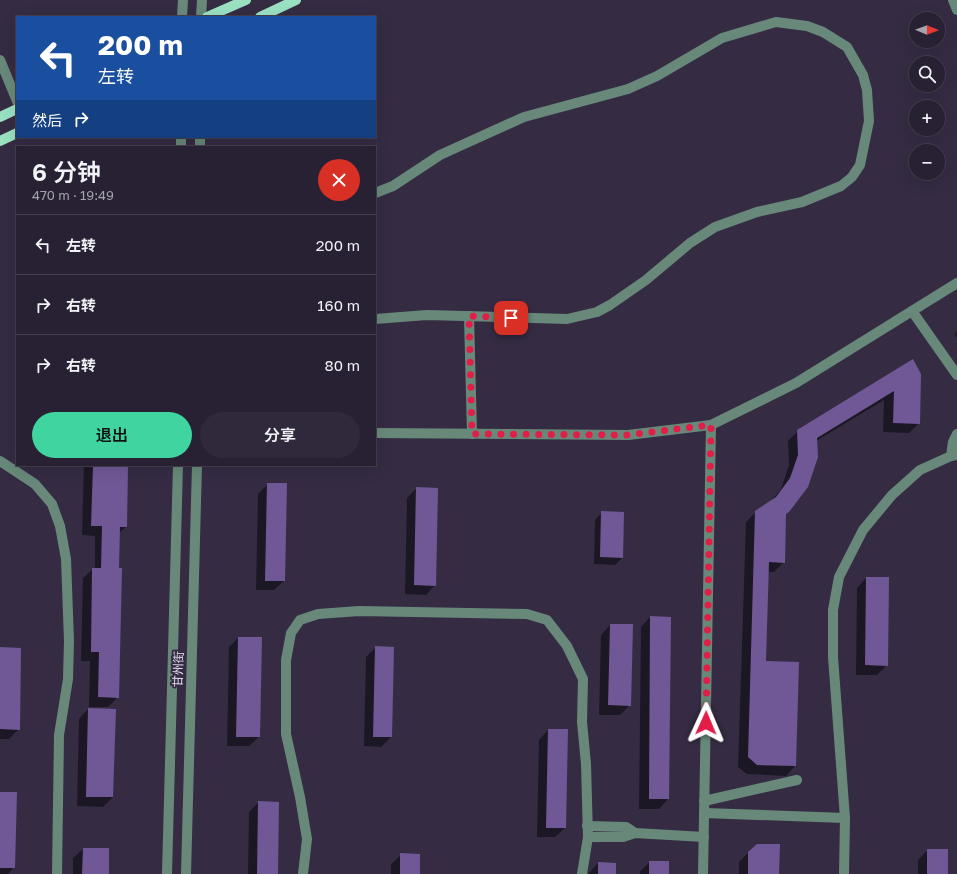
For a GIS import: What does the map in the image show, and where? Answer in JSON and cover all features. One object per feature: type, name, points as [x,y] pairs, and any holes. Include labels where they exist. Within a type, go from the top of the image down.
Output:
[{"type":"main road","points":[[209,16],[246,0]]},
{"type":"main road","points":[[262,16],[296,0]]},
{"type":"main road","points":[[0,117],[16,109]]},
{"type":"main road","points":[[0,141],[16,133]]},
{"type":"street","points":[[182,16],[183,0]]},
{"type":"street","points":[[201,16],[202,0]]},
{"type":"street","points":[[953,0],[957,10]]},
{"type":"street","points":[[376,193],[393,186],[440,155],[524,117],[628,89],[657,76],[722,38],[776,22],[807,26],[823,32],[847,47],[863,75],[868,90],[869,121],[860,165],[852,177],[841,186],[802,202],[757,212],[716,227],[690,243],[646,280],[610,305],[597,312],[567,319],[427,315],[376,319]]},
{"type":"street","points":[[0,60],[16,99]]},
{"type":"street","points":[[376,433],[628,435],[711,425],[796,383],[957,283]]},
{"type":"street","points":[[912,311],[957,375]]},
{"type":"street","points":[[469,316],[472,434]]},
{"type":"street","points":[[703,874],[711,425]]},
{"type":"street","points":[[844,874],[845,818],[832,657],[833,610],[839,577],[863,530],[892,495],[920,470],[954,456],[953,442],[957,434]]},
{"type":"street","points":[[0,461],[35,484],[52,504],[60,526],[66,559],[69,649],[68,679],[59,735],[57,874]]},
{"type":"street","name":"甘州街","points":[[167,874],[178,466]]},
{"type":"street","name":"甘州街","points":[[186,874],[197,466]]},
{"type":"street","points":[[303,874],[307,839],[300,797],[286,734],[286,660],[291,633],[300,620],[318,614],[359,611],[527,614],[547,620],[567,646],[583,679],[582,722],[586,764],[588,837],[582,874]]},
{"type":"street","points":[[704,802],[797,780]]},
{"type":"street","points":[[704,813],[845,818]]},
{"type":"street","points":[[587,826],[626,827],[635,833]]},
{"type":"street","points":[[588,837],[623,837],[635,833],[704,837]]},
{"type":"building","points":[[913,359],[921,374],[920,424],[893,423],[894,391],[817,438],[818,457],[808,487],[786,514],[785,563],[769,562],[766,661],[799,662],[796,766],[757,765],[748,757],[755,511],[776,497],[790,478],[798,455],[797,430]]},
{"type":"building","points":[[93,466],[128,466],[127,527],[120,527],[119,568],[122,568],[119,698],[98,697],[99,652],[91,652],[92,568],[101,568],[102,526],[91,526]]},
{"type":"building","points":[[267,483],[287,483],[285,581],[265,581]]},
{"type":"building","points":[[416,487],[438,488],[436,586],[414,585]]},
{"type":"building","points":[[601,511],[624,512],[623,558],[600,557]]},
{"type":"building","points":[[866,577],[889,577],[888,666],[865,665]]},
{"type":"building","points":[[650,616],[671,617],[669,799],[649,799]]},
{"type":"building","points":[[610,624],[633,624],[631,706],[608,705]]},
{"type":"building","points":[[238,637],[262,637],[260,737],[236,737]]},
{"type":"building","points":[[375,646],[394,647],[392,737],[373,737]]},
{"type":"building","points":[[0,647],[21,648],[20,730],[0,729]]},
{"type":"building","points":[[88,708],[116,709],[113,797],[86,797]]},
{"type":"building","points":[[548,729],[568,729],[566,828],[546,828]]},
{"type":"building","points":[[0,792],[17,792],[15,868],[0,868]]},
{"type":"building","points":[[258,801],[279,802],[278,874],[257,874]]},
{"type":"building","points":[[757,844],[780,844],[779,874],[748,874],[748,852]]},
{"type":"building","points":[[83,848],[109,848],[109,874],[82,874]]},
{"type":"building","points":[[927,849],[948,849],[948,874],[927,874]]},
{"type":"building","points":[[400,853],[420,854],[420,874],[400,874]]},
{"type":"building","points":[[649,861],[669,861],[669,874],[649,874]]},
{"type":"building","points":[[598,862],[616,863],[616,874],[598,874]]},
{"type":"route","points":[[511,318],[469,316],[472,434],[628,435],[711,425],[706,723]]}]
